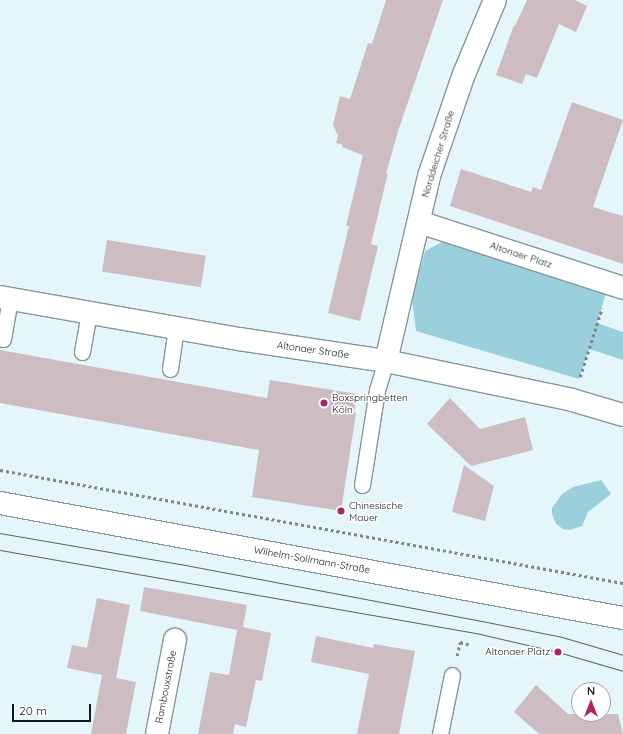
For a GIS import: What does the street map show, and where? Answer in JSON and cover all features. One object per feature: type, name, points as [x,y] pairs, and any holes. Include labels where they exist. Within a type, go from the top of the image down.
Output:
[{"type":"street","name":"Norddeicher Straße","points":[[386,361],[429,176],[464,74],[495,0]]},
{"type":"street","name":"Altonaer Platz","points":[[419,222],[616,286]]},
{"type":"street","name":"Altonaer Straße","points":[[5,298],[89,314],[386,361],[572,400],[623,415]]},
{"type":"street","name":"Wilhelm-Sollmann-Straße","points":[[0,503],[623,618]]},
{"type":"street","name":"Rambouxstraße","points":[[157,734],[175,640]]},
{"type":"lane","points":[[3,339],[5,298]]},
{"type":"lane","points":[[82,352],[89,314]]},
{"type":"lane","points":[[170,369],[176,328]]},
{"type":"lane","points":[[362,485],[377,390],[386,361]]},
{"type":"lane","points":[[440,734],[452,675]]},
{"type":"path","points":[[572,400],[616,286]]},
{"type":"path","points":[[0,470],[623,583]]},
{"type":"shaded area","points":[[444,241],[606,293],[597,323],[623,332],[623,360],[589,349],[579,379],[416,331],[412,299],[425,251]]},
{"type":"shaded area","points":[[601,480],[611,494],[588,512],[582,526],[570,530],[563,529],[556,524],[552,514],[552,508],[562,494],[573,487]]},
{"type":"building","points":[[386,0],[443,0],[398,131],[386,174],[388,174],[371,244],[378,246],[360,321],[328,313],[349,226],[346,226],[363,155],[342,147],[343,145],[336,143],[338,136],[333,125],[340,96],[350,99],[368,43],[372,44]]},
{"type":"building","points":[[527,0],[575,0],[587,6],[576,32],[559,24],[537,78],[526,74],[522,84],[496,75],[514,25],[515,26]]},
{"type":"building","points":[[572,102],[623,120],[593,207],[623,216],[623,264],[450,206],[461,169],[531,192],[533,187],[541,190]]},
{"type":"building","points":[[107,240],[206,256],[201,287],[102,272]]},
{"type":"building","points":[[0,350],[267,398],[270,380],[357,394],[354,412],[356,413],[341,511],[252,497],[259,450],[0,403]]},
{"type":"building","points":[[450,398],[480,429],[525,417],[533,450],[471,466],[427,424]]},
{"type":"building","points":[[464,465],[494,486],[485,521],[452,512]]},
{"type":"building","points":[[144,587],[247,605],[243,627],[271,633],[262,681],[256,680],[246,727],[235,724],[233,734],[198,734],[210,672],[229,675],[237,630],[140,611]]},
{"type":"building","points":[[97,598],[130,605],[116,678],[136,682],[126,734],[91,734],[102,675],[67,668],[72,645],[87,648]]},
{"type":"building","points":[[316,636],[373,648],[374,644],[415,651],[399,734],[357,734],[369,674],[311,662]]},
{"type":"building","points":[[536,685],[568,714],[571,714],[571,722],[611,722],[611,714],[618,714],[623,734],[539,734],[514,712]]},
{"type":"tram line","points":[[0,533],[180,564],[482,621],[562,637],[623,655]]},
{"type":"tram line","points":[[0,550],[480,634],[558,652],[623,671]]},
{"type":"place","name":"Boxspringbetten Köln","points":[[324,403]]},
{"type":"place","name":"Chinesische Mauer","points":[[341,511]]},
{"type":"place","name":"Altonaer Platz","points":[[558,652]]}]
